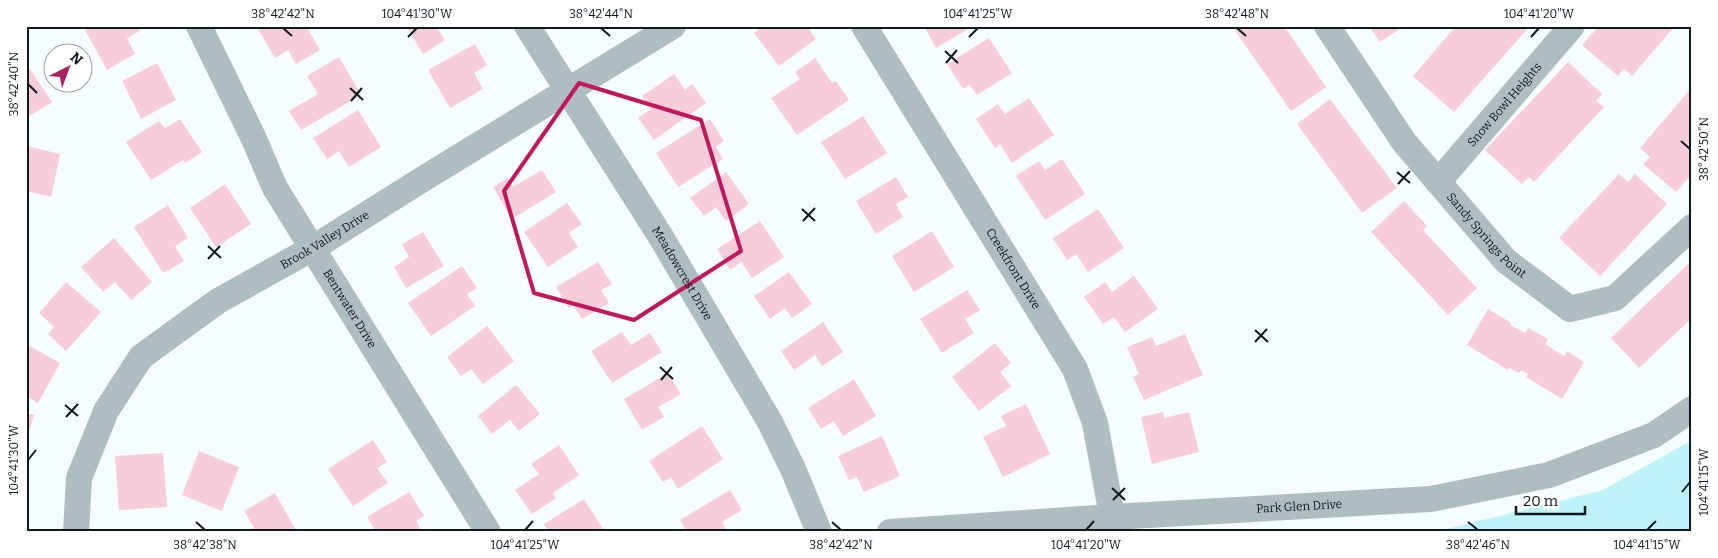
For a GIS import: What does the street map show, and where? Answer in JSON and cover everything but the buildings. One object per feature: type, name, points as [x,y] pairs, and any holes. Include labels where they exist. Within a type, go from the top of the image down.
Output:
[{"type":"street","name":"Bentwater Drive","points":[[200,26],[254,139],[275,188],[488,532]]},
{"type":"street","name":"Meadowcrest Drive","points":[[527,26],[661,237],[770,422],[793,469],[818,532]]},
{"type":"street","name":"Brook Valley Drive","points":[[76,532],[79,478],[106,411],[141,357],[218,301],[313,248],[673,26]]},
{"type":"street","name":"Creekfront Drive","points":[[864,26],[1075,370],[1095,423],[1113,524]]},
{"type":"street","name":"Sandy Springs Point","points":[[1327,26],[1404,142],[1438,182],[1506,261],[1570,309],[1615,298],[1691,230]]},
{"type":"street","name":"Snow Bowl Heights","points":[[1438,182],[1572,26]]},
{"type":"street","name":"Park Glen Drive","points":[[890,532],[1113,524],[1431,499],[1549,475],[1654,435],[1692,409]]},
{"type":"highlighted area","points":[[579,83],[701,120],[741,251],[634,320],[534,293],[504,191]]},
{"type":"shaded area","points":[[1692,440],[1692,532],[1435,532],[1603,490]]}]
